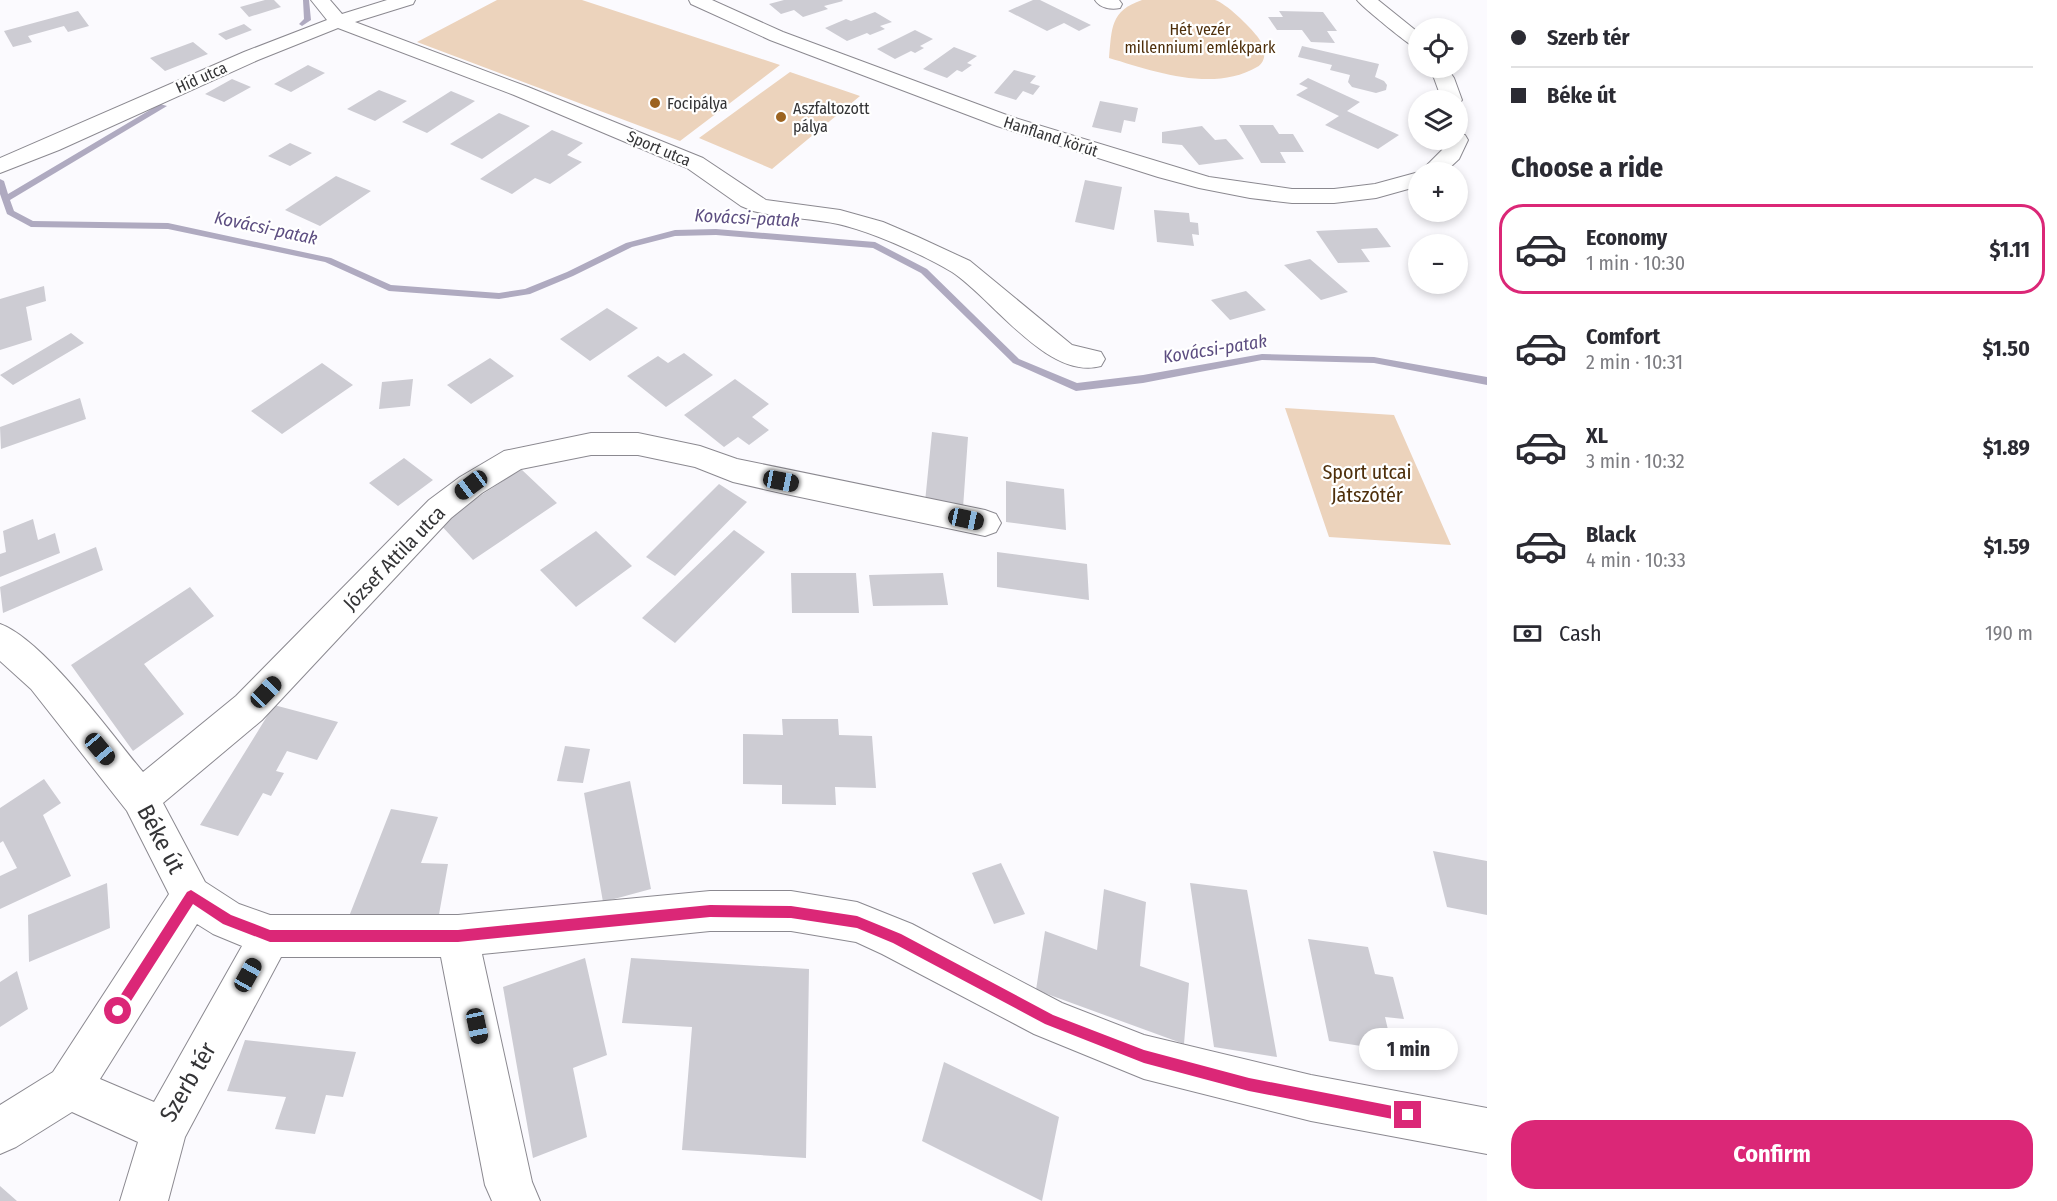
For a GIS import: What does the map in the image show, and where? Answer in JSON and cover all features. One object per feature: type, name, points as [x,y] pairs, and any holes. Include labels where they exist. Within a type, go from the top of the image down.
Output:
[{"type":"street","points":[[320,0],[337,20]]},
{"type":"street","name":"Híd utca","points":[[8,163],[226,65],[337,20],[406,0]]},
{"type":"street","name":"Hanfland körút","points":[[698,0],[791,44],[1038,133],[1194,181],[1245,192],[1302,196],[1351,196],[1391,189],[1408,183]]},
{"type":"street","points":[[1366,0],[1408,33]]},
{"type":"street","points":[[363,32],[389,21],[394,16],[382,6]]},
{"type":"street","name":"Sport utca","points":[[337,20],[695,163],[749,201],[761,206],[840,217],[875,227],[909,242],[961,267],[1062,352],[1091,359]]},
{"type":"street","name":"József Attila utca","points":[[140,798],[249,708],[440,509],[471,485],[514,459],[591,444],[638,444],[700,457],[733,470],[781,481],[986,523]]},
{"type":"street","name":"Béke út","points":[[0,639],[43,678],[140,798],[191,896],[227,920],[270,936],[458,936],[710,911],[791,912],[857,922],[897,939],[1049,1019],[1144,1057],[1260,1087],[1487,1131]]},
{"type":"street","points":[[0,1131],[69,1088],[191,896]]},
{"type":"street","name":"Szerb tér","points":[[69,1088],[164,1130],[270,936]]},
{"type":"street","points":[[458,936],[509,1185],[516,1201]]},
{"type":"street","points":[[144,1201],[164,1130]]},
{"type":"green space","name":"Focipálya","points":[[497,0],[582,0],[780,65],[680,141],[417,42]]},
{"type":"green space","name":"Hét vezér millenniumi emlékpark","points":[[1142,0],[1215,0],[1220,2],[1238,16],[1257,36],[1263,48],[1264,56],[1261,64],[1240,75],[1202,79],[1144,69],[1109,58],[1112,29],[1118,15],[1132,4]]},
{"type":"green space","name":"Aszfaltozott pálya","points":[[790,72],[860,96],[772,169],[699,138]]},
{"type":"green space","name":"Sport utcai Játszótér","points":[[1285,408],[1394,415],[1451,545],[1329,537]]},
{"type":"building","points":[[265,0],[274,0],[281,7],[249,17],[240,7]]},
{"type":"building","points":[[784,0],[843,1],[824,6],[828,9],[803,17],[794,10],[781,14],[769,4]]},
{"type":"building","points":[[1033,0],[1040,0],[1091,25],[1079,31],[1064,23],[1047,31],[1008,11]]},
{"type":"building","points":[[78,11],[89,26],[68,32],[64,26],[28,36],[32,42],[13,47],[4,31]]},
{"type":"building","points":[[1279,11],[1323,12],[1337,31],[1327,31],[1335,43],[1311,42],[1302,30],[1277,30],[1268,17],[1283,17]]},
{"type":"building","points":[[875,12],[892,22],[880,26],[885,29],[870,35],[867,33],[847,41],[825,28],[846,19],[851,21]]},
{"type":"building","points":[[244,24],[252,30],[226,40],[218,34]]},
{"type":"building","points":[[915,30],[933,39],[920,46],[924,48],[915,53],[911,51],[895,59],[877,49]]},
{"type":"building","points":[[193,42],[208,54],[165,71],[150,58]]},
{"type":"building","points":[[1302,46],[1379,64],[1375,77],[1384,81],[1387,85],[1386,90],[1376,93],[1352,87],[1348,82],[1350,75],[1330,70],[1332,65],[1298,57]]},
{"type":"building","points":[[954,47],[977,56],[967,63],[972,65],[962,72],[957,70],[947,78],[923,69]]},
{"type":"building","points":[[308,65],[325,73],[291,92],[274,84]]},
{"type":"building","points":[[1014,70],[1036,76],[1030,83],[1040,86],[1033,95],[1023,91],[1016,100],[994,93]]},
{"type":"building","points":[[1308,78],[1360,102],[1347,111],[1399,135],[1378,149],[1325,125],[1339,116],[1296,95],[1308,88],[1299,84]]},
{"type":"building","points":[[232,79],[251,87],[224,102],[205,94]]},
{"type":"building","points":[[379,90],[407,101],[375,121],[347,109]]},
{"type":"building","points":[[451,91],[475,101],[427,133],[402,122]]},
{"type":"building","points":[[1100,101],[1138,108],[1135,122],[1124,120],[1121,133],[1092,127]]},
{"type":"building","points":[[499,113],[530,126],[482,159],[450,144]]},
{"type":"building","points":[[1239,125],[1273,125],[1279,134],[1293,134],[1304,152],[1280,152],[1286,163],[1261,163]]},
{"type":"building","points":[[1202,126],[1215,140],[1226,139],[1244,159],[1199,165],[1182,145],[1162,143],[1162,132]]},
{"type":"building","points":[[552,130],[583,143],[567,155],[582,162],[550,184],[535,178],[512,194],[480,179]]},
{"type":"building","points":[[290,143],[312,153],[290,166],[268,156]]},
{"type":"building","points":[[336,176],[371,191],[320,226],[285,210]]},
{"type":"building","points":[[1085,180],[1122,187],[1114,230],[1075,222]]},
{"type":"building","points":[[1154,210],[1189,213],[1190,222],[1198,223],[1199,235],[1192,234],[1194,246],[1157,242]]},
{"type":"building","points":[[1377,228],[1391,247],[1361,249],[1370,262],[1338,263],[1316,231]]},
{"type":"building","points":[[1310,259],[1348,292],[1321,300],[1284,265]]},
{"type":"building","points":[[44,286],[46,301],[26,307],[32,340],[0,350],[0,299]]},
{"type":"building","points":[[1246,291],[1266,310],[1230,320],[1211,300]]},
{"type":"building","points":[[607,308],[638,328],[590,361],[560,339]]},
{"type":"building","points":[[71,333],[84,343],[13,385],[0,375]]},
{"type":"building","points":[[684,353],[713,375],[666,407],[627,376],[658,356],[668,363]]},
{"type":"building","points":[[490,358],[514,376],[471,404],[447,385]]},
{"type":"building","points":[[322,363],[353,385],[282,434],[251,411]]},
{"type":"building","points":[[413,379],[410,406],[379,409],[382,382]]},
{"type":"building","points":[[735,379],[769,404],[752,417],[769,430],[749,445],[738,437],[724,447],[684,415]]},
{"type":"building","points":[[80,398],[86,419],[1,449],[0,427]]},
{"type":"building","points":[[932,432],[968,437],[963,508],[925,502]]},
{"type":"building","points":[[404,458],[433,480],[398,506],[369,483]]},
{"type":"building","points":[[521,469],[557,503],[473,560],[439,523]]},
{"type":"building","points":[[1006,481],[1064,489],[1066,530],[1006,522]]},
{"type":"building","points":[[719,484],[747,502],[675,576],[646,557]]},
{"type":"building","points":[[33,519],[38,540],[55,533],[60,553],[0,577],[0,554],[6,552],[3,531]]},
{"type":"building","points":[[734,530],[765,552],[675,643],[642,618]]},
{"type":"building","points":[[596,531],[632,566],[576,607],[540,570]]},
{"type":"building","points":[[96,547],[103,570],[3,613],[0,587]]},
{"type":"building","points":[[997,552],[1087,564],[1089,600],[997,587]]},
{"type":"building","points":[[791,573],[856,573],[859,613],[792,613]]},
{"type":"building","points":[[943,573],[948,605],[873,606],[869,575]]},
{"type":"building","points":[[190,587],[214,616],[144,664],[184,714],[133,751],[71,665]]},
{"type":"building","points":[[274,705],[338,722],[317,760],[287,751],[276,771],[284,773],[271,796],[263,793],[238,836],[200,825]]},
{"type":"building","points":[[782,719],[838,719],[839,735],[872,736],[876,788],[835,787],[836,805],[782,804],[782,785],[743,784],[743,734],[783,735]]},
{"type":"building","points":[[565,746],[590,749],[583,783],[557,781]]},
{"type":"building","points":[[44,779],[61,803],[43,815],[71,876],[0,909],[0,876],[17,868],[3,841],[0,843],[0,808]]},
{"type":"building","points":[[630,781],[651,889],[603,902],[584,793]]},
{"type":"building","points":[[391,809],[438,817],[421,863],[448,864],[438,920],[348,919]]},
{"type":"building","points":[[1433,851],[1487,861],[1487,915],[1447,907]]},
{"type":"building","points":[[1001,863],[1025,914],[994,924],[972,873]]},
{"type":"building","points":[[107,883],[110,928],[29,962],[28,915]]},
{"type":"building","points":[[1190,883],[1247,890],[1277,1057],[1214,1047]]},
{"type":"building","points":[[1104,889],[1146,902],[1140,966],[1189,983],[1184,1044],[1036,990],[1045,931],[1097,950]]},
{"type":"building","points":[[1308,939],[1368,947],[1375,974],[1393,977],[1404,1019],[1385,1017],[1393,1051],[1329,1041]]},
{"type":"building","points":[[585,958],[607,1055],[573,1068],[587,1137],[533,1158],[503,987]]},
{"type":"building","points":[[631,958],[809,969],[806,1158],[682,1150],[692,1027],[622,1023]]},
{"type":"building","points":[[17,971],[28,1009],[0,1027],[0,982]]},
{"type":"building","points":[[245,1040],[356,1052],[343,1097],[326,1095],[315,1134],[275,1129],[286,1097],[227,1091]]},
{"type":"building","points":[[944,1062],[1059,1117],[1042,1201],[922,1141]]},
{"type":"building","points":[[0,1186],[17,1201],[0,1201]]},
{"type":"waterway","points":[[302,24],[308,20],[306,0]]},
{"type":"waterway","points":[[6,199],[163,106]]},
{"type":"waterway","name":"Kovácsi-patak","points":[[0,181],[10,212],[31,224],[168,226],[328,260],[389,288],[499,296],[527,292],[629,245],[675,233],[716,232],[875,245],[924,271],[1016,361],[1076,387],[1143,379],[1262,357],[1374,360],[1487,381]]},
{"type":"place","name":"Focipálya","points":[[655,103]]},
{"type":"place","name":"Aszfaltozott pálya","points":[[781,117]]},
{"type":"route","points":[[118,1011],[191,896],[227,920],[270,936],[458,936],[710,911],[791,912],[857,922],[897,939],[1049,1019],[1144,1057],[1249,1085],[1408,1115]]}]
